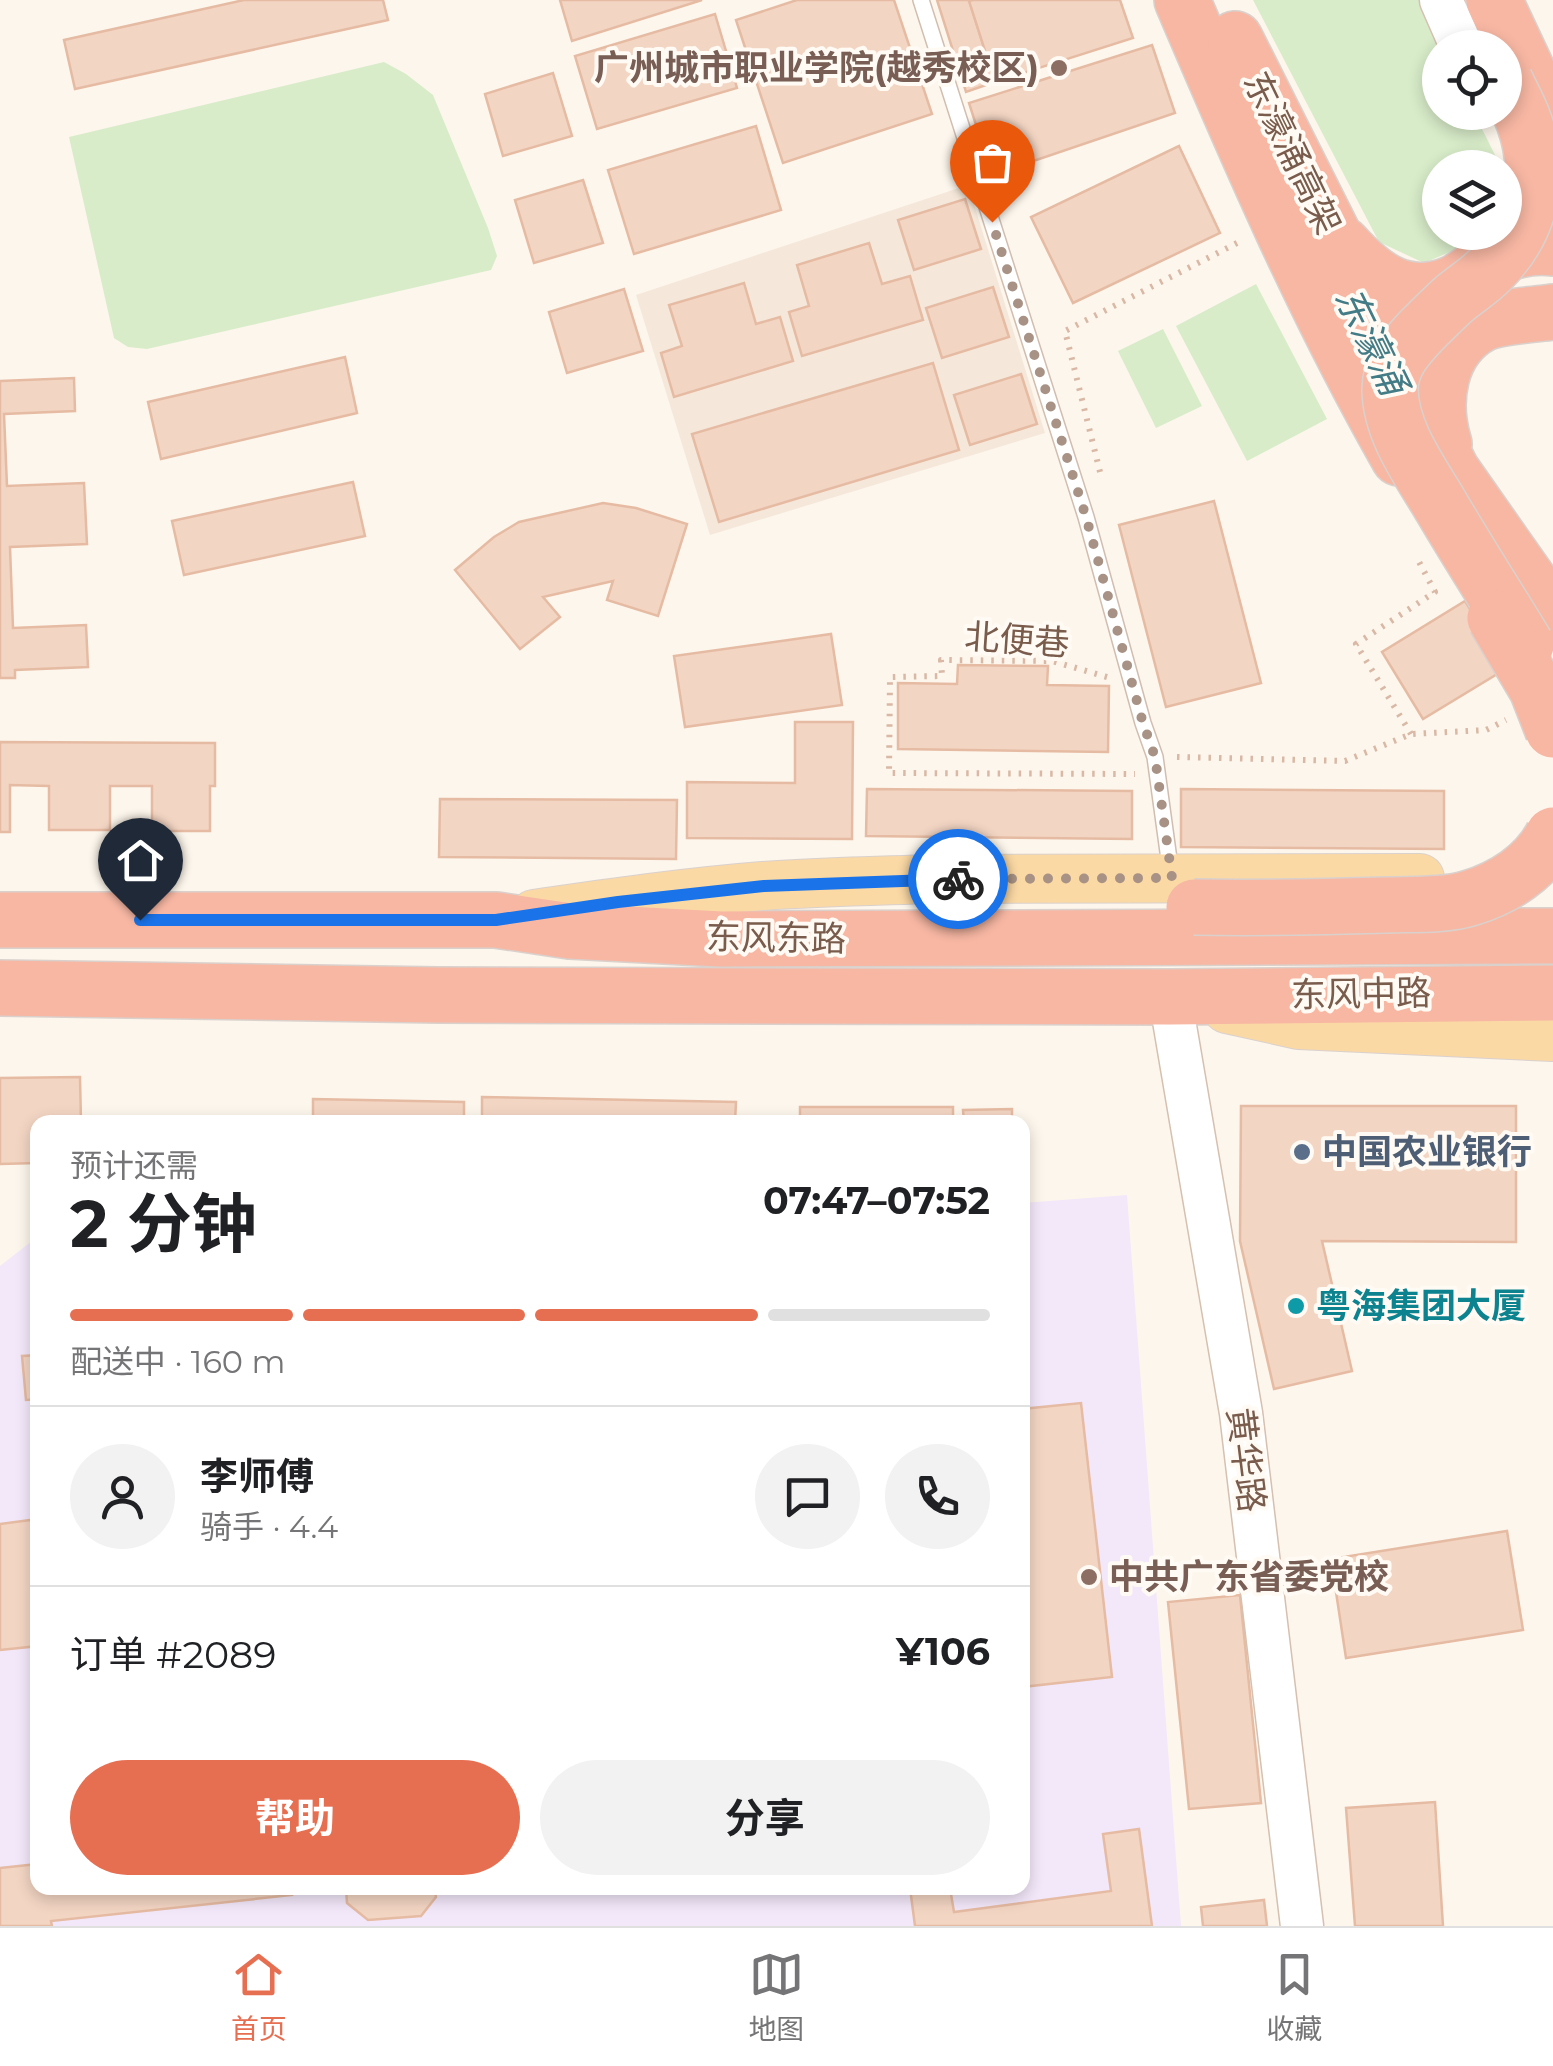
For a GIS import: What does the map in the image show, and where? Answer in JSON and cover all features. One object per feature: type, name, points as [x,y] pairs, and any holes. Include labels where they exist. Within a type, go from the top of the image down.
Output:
[{"type":"highway","name":"东濠涌高架","points":[[1182,0],[1257,177],[1332,331],[1451,548]]},
{"type":"highway","name":"东濠涌高架","points":[[1216,0],[1544,648]]},
{"type":"highway","points":[[1468,0],[1482,30]]},
{"type":"highway","points":[[1494,0],[1500,30]]},
{"type":"highway","points":[[1522,118],[1530,142],[1532,184],[1522,226],[1487,273],[1408,344],[1396,360],[1390,392],[1396,422],[1426,480],[1544,648]]},
{"type":"highway","points":[[1488,262],[1510,218],[1518,130]]},
{"type":"highway","points":[[1331,231],[1364,268],[1386,283],[1426,291],[1453,283],[1488,262],[1526,248],[1552,250]]},
{"type":"highway","points":[[1408,344],[1421,332],[1469,308],[1511,300],[1553,309]]},
{"type":"highway","points":[[1452,470],[1439,428],[1436,400],[1444,368],[1460,340],[1484,322],[1553,309]]},
{"type":"highway","points":[[1451,548],[1544,648]]},
{"type":"highway","points":[[1451,548],[1537,689],[1553,730]]},
{"type":"highway","points":[[496,920],[975,907],[1183,893],[1372,906],[1434,903],[1467,899],[1498,887],[1526,870],[1553,835]]},
{"type":"highway","points":[[1483,878],[1553,914]]},
{"type":"highway","name":"东风东路","points":[[0,920],[496,920],[570,930],[721,939],[1553,936]]},
{"type":"highway","name":"东风中路","points":[[1170,997],[1553,993]]},
{"type":"highway","name":"东风东路","points":[[8,995],[1170,997]]},
{"type":"main road","points":[[1183,893],[1553,876]]},
{"type":"main road","points":[[1170,997],[1298,1025],[1553,1037]]},
{"type":"street","points":[[1441,0],[1454,30]]},
{"type":"street","points":[[1518,0],[1553,73]]},
{"type":"street","points":[[1518,130],[1552,250]]},
{"type":"street","name":"黄华路","points":[[1170,997],[1241,1413],[1302,1926]]},
{"type":"lane","points":[[922,0],[1086,517],[1156,765],[1183,893]]},
{"type":"path","points":[[1086,517],[1108,506],[1066,331],[1251,236]]},
{"type":"path","name":"北便巷","points":[[1132,684],[1052,661],[941,660],[942,676],[890,677],[889,773],[1156,765]]},
{"type":"path","points":[[1156,765],[1345,761],[1411,734],[1486,730]]},
{"type":"shaded area","points":[[968,185],[1045,433],[710,535],[636,295]]},
{"type":"shaded area","name":"中共广东省委党校","points":[[1127,1195],[1181,1926],[0,1926],[0,1266],[30,1242],[30,1895],[1030,1895],[1030,1202]]},
{"type":"green space","points":[[1253,0],[1420,0],[1435,30],[1422,30],[1422,130],[1482,130],[1492,150],[1422,150],[1422,250],[1455,250],[1424,263],[1379,242]]},
{"type":"green space","points":[[384,62],[433,95],[488,228],[497,256],[491,270],[147,349],[128,347],[114,338],[69,137]]},
{"type":"green space","points":[[1256,284],[1327,419],[1247,461],[1176,326]]},
{"type":"green space","points":[[1163,329],[1202,406],[1156,428],[1118,351]]},
{"type":"building","points":[[244,0],[383,0],[388,20],[75,89],[64,40]]},
{"type":"building","points":[[560,0],[702,0],[572,41]]},
{"type":"building","points":[[797,0],[894,0],[932,114],[783,163],[736,20]]},
{"type":"building","points":[[937,0],[969,0],[995,82],[966,92]]},
{"type":"building","points":[[1120,0],[1133,38],[995,82],[969,1]]},
{"type":"building","points":[[715,14],[737,88],[597,129],[575,56]]},
{"type":"building","points":[[1152,45],[1175,113],[992,175],[969,103]]},
{"type":"building","points":[[553,73],[572,136],[503,156],[485,94]]},
{"type":"building","points":[[756,126],[781,210],[634,254],[608,170]]},
{"type":"building","points":[[1179,146],[1220,233],[1073,303],[1031,217]]},
{"type":"building","points":[[583,180],[603,243],[534,263],[515,200]]},
{"type":"building","points":[[965,199],[981,249],[914,270],[898,220]]},
{"type":"building","points":[[869,243],[882,284],[910,276],[923,320],[802,356],[789,312],[809,306],[797,265]]},
{"type":"building","points":[[744,283],[756,324],[780,317],[793,361],[674,397],[661,353],[682,346],[669,305]]},
{"type":"building","points":[[993,287],[1009,337],[942,358],[926,308]]},
{"type":"building","points":[[624,289],[643,351],[567,373],[549,312]]},
{"type":"building","points":[[345,357],[357,413],[161,459],[148,402]]},
{"type":"building","points":[[933,363],[959,450],[719,522],[692,434]]},
{"type":"building","points":[[1021,374],[1037,424],[970,445],[954,395]]},
{"type":"building","points":[[74,378],[75,411],[4,414],[7,486],[84,483],[87,544],[10,547],[13,628],[86,625],[88,667],[15,670],[15,678],[0,678],[0,381]]},
{"type":"building","points":[[353,482],[365,536],[184,575],[172,521]]},
{"type":"building","points":[[1214,501],[1261,683],[1166,707],[1119,525]]},
{"type":"building","points":[[603,503],[636,508],[687,524],[658,616],[607,600],[613,581],[543,597],[560,617],[520,649],[455,570],[519,522]]},
{"type":"building","points":[[1465,601],[1507,668],[1423,719],[1382,652]]},
{"type":"building","points":[[831,634],[842,705],[685,727],[674,656]]},
{"type":"building","points":[[958,665],[1048,666],[1047,685],[1109,686],[1108,752],[898,749],[898,683],[957,684]]},
{"type":"building","points":[[795,722],[853,722],[852,839],[687,838],[687,782],[795,783]]},
{"type":"building","points":[[0,742],[215,743],[210,831],[152,831],[152,786],[110,786],[110,830],[49,830],[49,786],[10,785],[10,832],[0,832]]},
{"type":"building","points":[[867,789],[1132,791],[1132,839],[866,836]]},
{"type":"building","points":[[1181,789],[1444,791],[1444,849],[1181,847]]},
{"type":"building","points":[[440,799],[677,800],[676,859],[439,857]]},
{"type":"building","points":[[80,1077],[81,1115],[30,1115],[30,1163],[0,1164],[0,1078]]},
{"type":"building","points":[[482,1097],[736,1102],[735,1115],[482,1115]]},
{"type":"building","points":[[313,1099],[464,1102],[464,1115],[313,1115]]},
{"type":"building","name":"粤海集团大厦","points":[[1241,1106],[1516,1106],[1516,1242],[1322,1241],[1352,1371],[1274,1389],[1240,1241]]},
{"type":"building","points":[[800,1107],[953,1107],[953,1115],[800,1115]]},
{"type":"building","points":[[1012,1109],[1012,1115],[963,1115],[963,1110]]},
{"type":"building","points":[[22,1356],[30,1356],[30,1400],[26,1400]]},
{"type":"building","points":[[1081,1403],[1112,1677],[1030,1686],[1030,1408]]},
{"type":"building","points":[[30,1520],[30,1647],[0,1650],[0,1524]]},
{"type":"building","points":[[1507,1531],[1523,1630],[1346,1658],[1331,1559]]},
{"type":"building","points":[[1240,1595],[1261,1803],[1189,1809],[1168,1602]]},
{"type":"building","points":[[1435,1802],[1443,1926],[1355,1926],[1346,1808]]},
{"type":"building","points":[[1139,1829],[1152,1926],[915,1926],[911,1895],[951,1895],[954,1912],[1111,1891],[1103,1834]]},
{"type":"building","points":[[30,1865],[30,1895],[292,1895],[51,1921],[52,1926],[0,1926],[0,1868]]},
{"type":"building","points":[[346,1895],[436,1897],[421,1916],[368,1920],[347,1903]]},
{"type":"building","points":[[1264,1900],[1267,1926],[1203,1926],[1201,1907]]},
{"type":"way so far","points":[[958,879],[1172,878],[1155,757],[1086,517],[992,222]]},
{"type":"place","name":"广州城市职业学院(越秀校区)","points":[[1059,68]]},
{"type":"place","name":"中国农业银行","points":[[1302,1152]]},
{"type":"place","name":"粤海集团大厦","points":[[1296,1306]]},
{"type":"place","name":"中共广东省委党校","points":[[1089,1577]]},
{"type":"route","points":[[140,920],[496,920],[764,886],[958,879]]},
{"type":"water label","name":"东濠涌","points":[[1371,341]]}]
